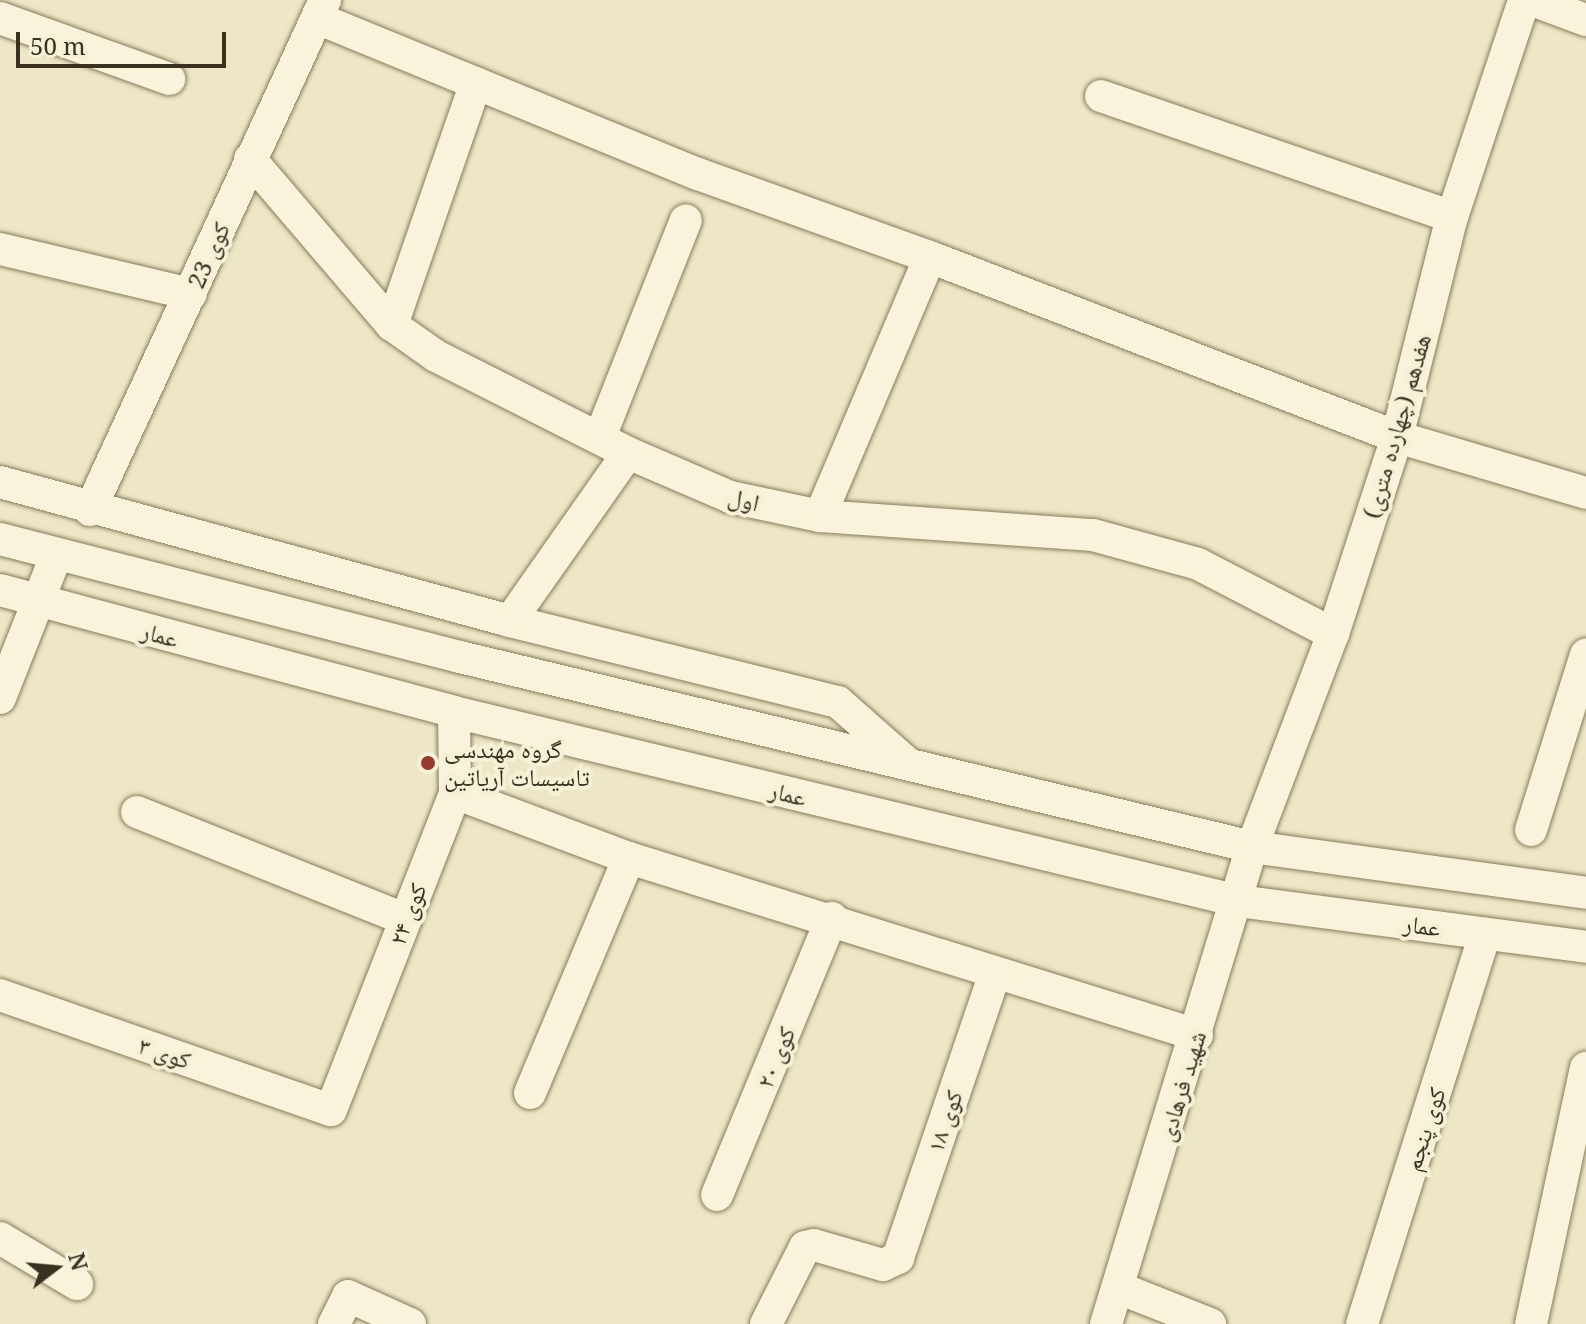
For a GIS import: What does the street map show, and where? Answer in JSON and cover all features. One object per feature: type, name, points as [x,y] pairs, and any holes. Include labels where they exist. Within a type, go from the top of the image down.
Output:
[{"type":"street","name":"هفدهم (چهارده متری)","points":[[1252,847],[1333,634],[1397,437],[1452,217],[1524,0]]},
{"type":"street","points":[[1532,0],[1586,20]]},
{"type":"street","points":[[321,9],[476,83],[698,174],[930,257],[1397,437],[1586,493]]},
{"type":"street","name":"کوی 23","points":[[90,510],[321,9]]},
{"type":"street","points":[[0,18],[169,79]]},
{"type":"street","points":[[392,325],[476,83]]},
{"type":"street","points":[[1101,96],[1452,217]]},
{"type":"street","name":"اول","points":[[250,159],[392,325],[436,356],[628,453],[730,497],[820,516],[1093,535],[1198,564],[1333,634]]},
{"type":"street","points":[[600,437],[686,220]]},
{"type":"street","points":[[0,249],[191,294]]},
{"type":"street","points":[[820,516],[930,257]]},
{"type":"street","points":[[510,621],[628,453]]},
{"type":"street","points":[[0,482],[90,510],[510,621],[838,702],[907,763]]},
{"type":"street","name":"عمار","points":[[0,539],[56,556],[1252,847],[1586,893]]},
{"type":"street","points":[[0,698],[56,556]]},
{"type":"street","name":"عمار","points":[[0,590],[454,712],[1238,901],[1586,947]]},
{"type":"street","points":[[1531,830],[1586,654]]},
{"type":"street","name":"کوی ۲۴","points":[[331,1110],[455,793],[454,712]]},
{"type":"street","points":[[455,793],[629,858],[832,918],[994,976],[1197,1035]]},
{"type":"street","points":[[137,812],[405,919]]},
{"type":"street","name":"شهید فرهادی","points":[[1106,1324],[1197,1035],[1252,847]]},
{"type":"street","points":[[530,1093],[629,858]]},
{"type":"street","name":"کوی ۲۰","points":[[717,1195],[832,918]]},
{"type":"street","name":"کوی پنجم","points":[[1362,1324],[1485,934]]},
{"type":"street","name":"کوی ۱۸","points":[[766,1324],[805,1247],[814,1245],[891,1264],[994,976]]},
{"type":"street","name":"کوی ۳","points":[[0,995],[331,1110]]},
{"type":"street","points":[[1531,1324],[1586,1068]]},
{"type":"street","points":[[0,1238],[77,1284]]},
{"type":"street","points":[[1119,1288],[1210,1324]]},
{"type":"street","points":[[334,1324],[348,1296],[410,1324]]},
{"type":"place","name":"گروه مهندسی تاسیسات آریاتین","points":[[428,763]]}]
